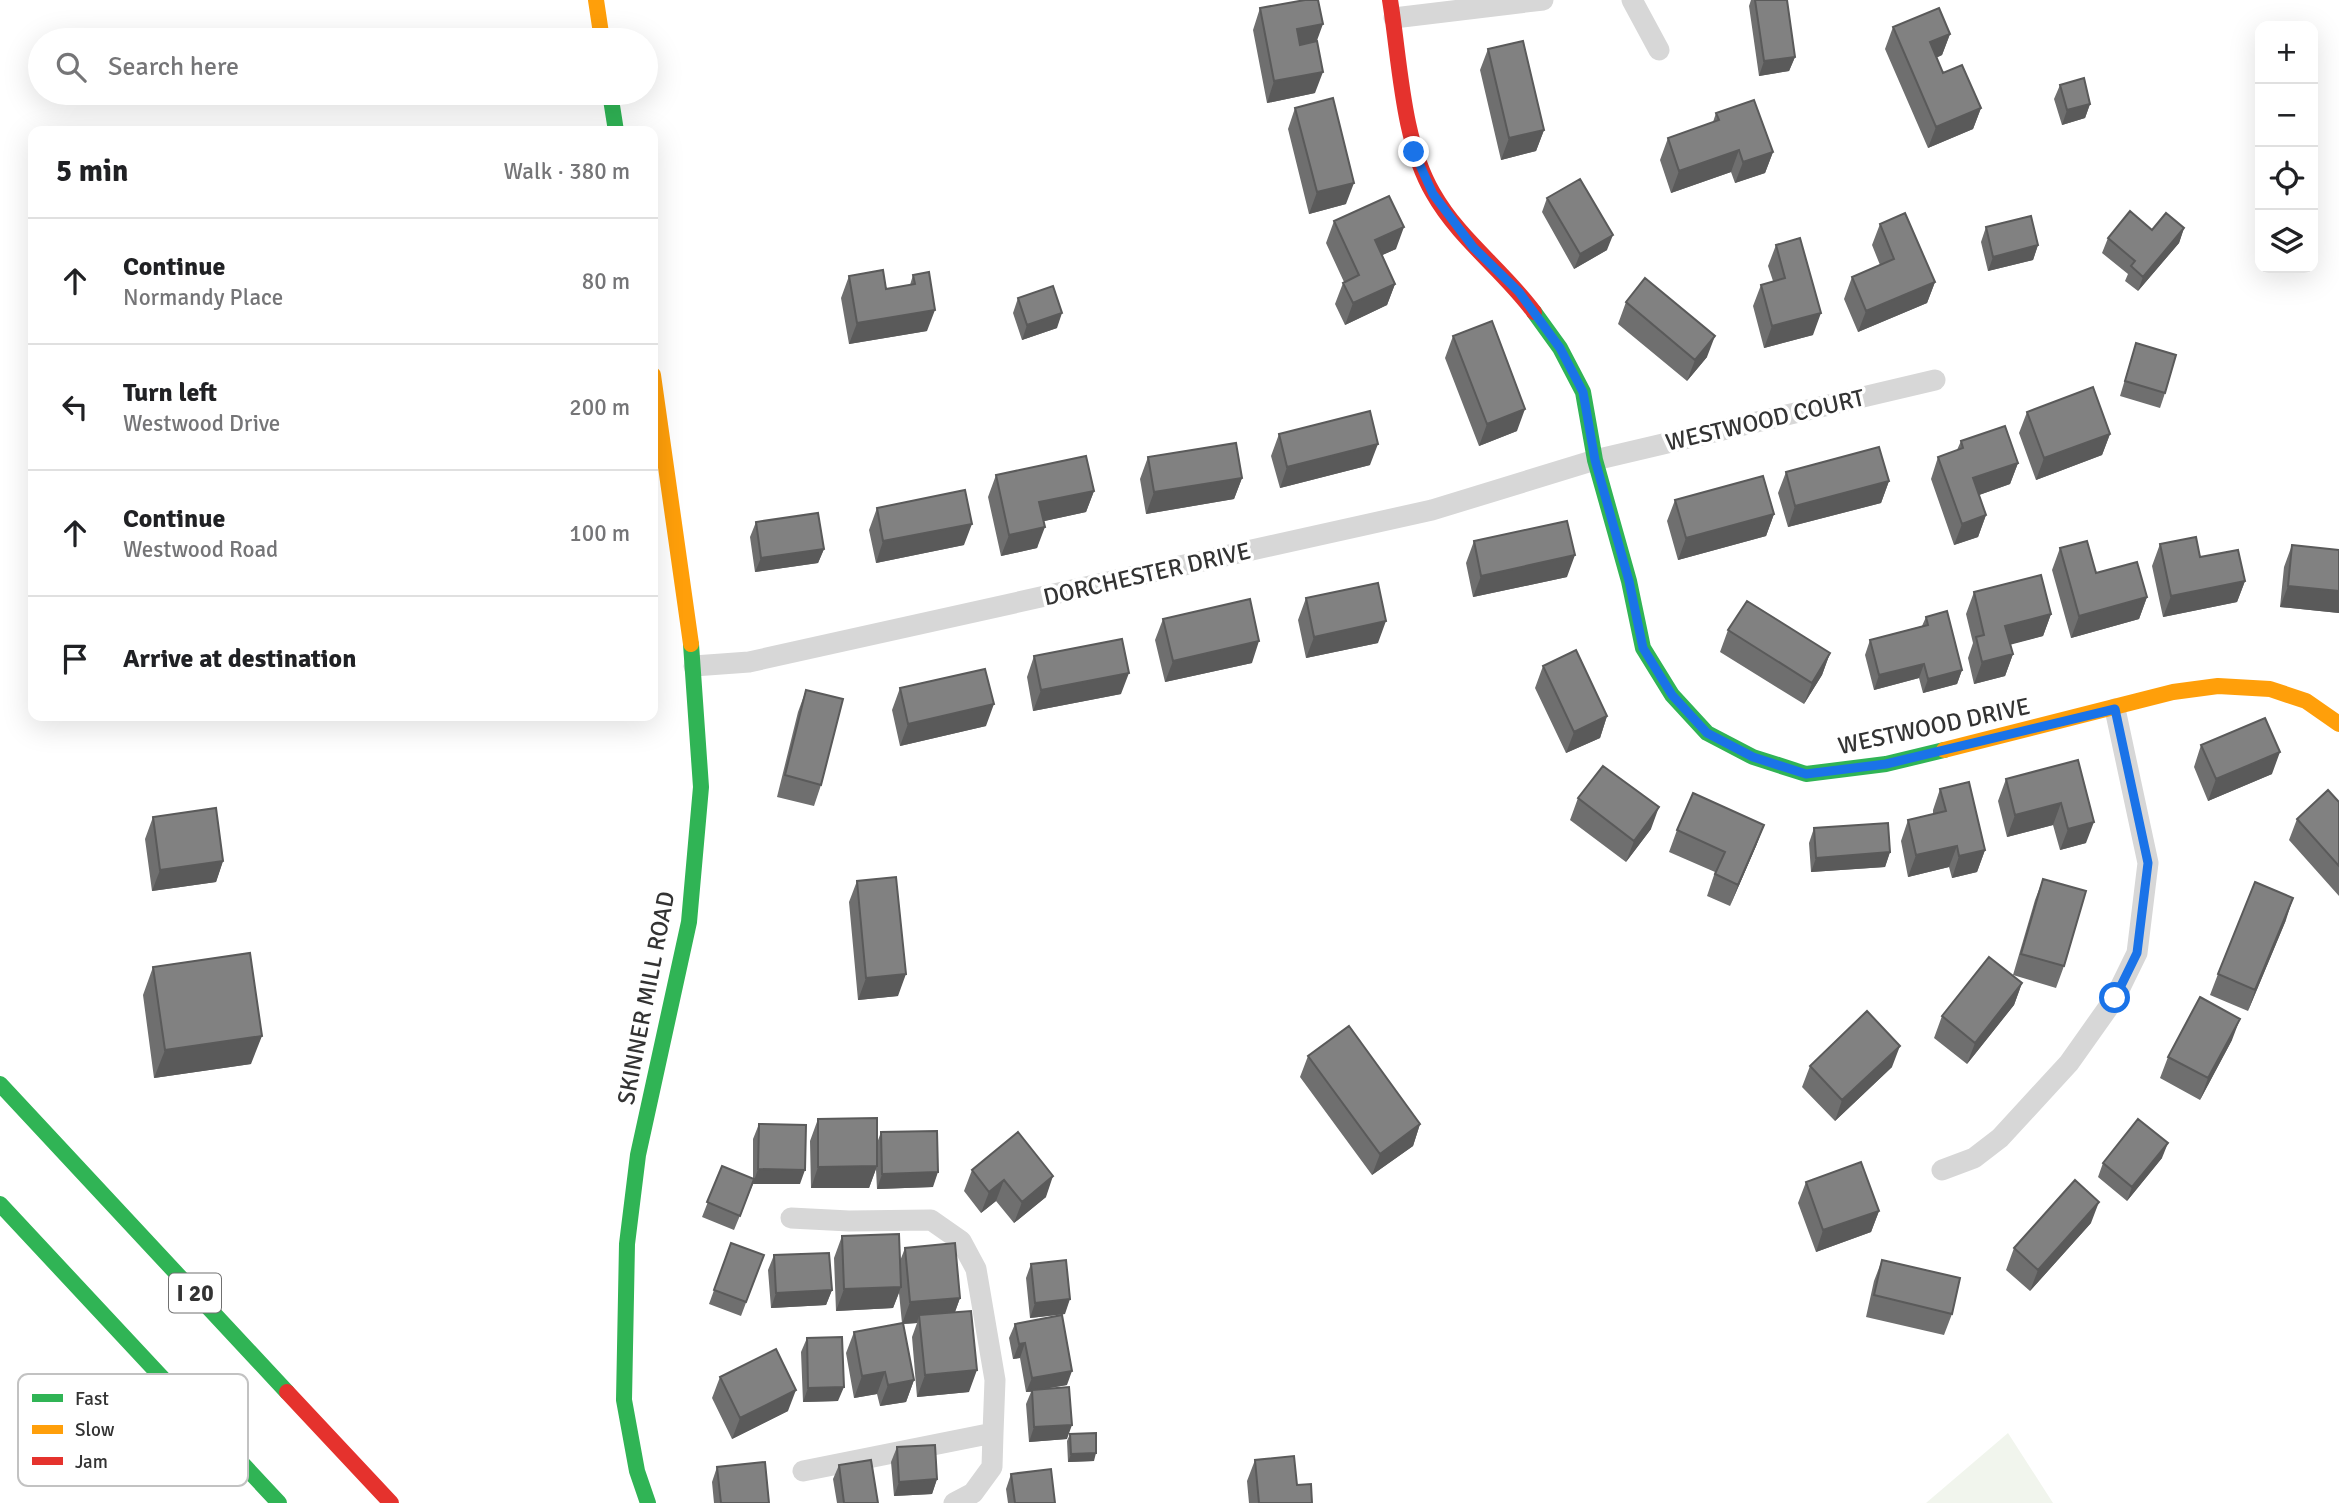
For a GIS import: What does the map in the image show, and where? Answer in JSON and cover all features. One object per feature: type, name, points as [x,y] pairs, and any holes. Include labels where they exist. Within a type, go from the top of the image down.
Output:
[{"type":"main road","points":[[596,0],[600,28]]},
{"type":"main road","name":"WESTWOOD DRIVE","points":[[1392,9],[1414,152],[1433,194],[1473,247],[1519,292],[1560,348],[1583,392],[1595,460],[1629,581],[1643,648],[1672,695],[1707,733],[1753,757],[1806,774],[1886,764],[2115,709],[2173,692],[2218,686],[2270,689],[2306,702],[2339,724]]},
{"type":"main road","points":[[612,105],[615,126]]},
{"type":"main road","name":"SKINNER MILL ROAD","points":[[648,1503],[637,1471],[624,1400],[627,1244],[638,1154],[689,922],[701,787],[694,666],[658,410]]},
{"type":"main road","name":"I 20","points":[[0,1084],[391,1503]]},
{"type":"main road","points":[[0,1204],[159,1374]]},
{"type":"main road","points":[[248,1470],[279,1503]]},
{"type":"street","points":[[1392,9],[1542,0]]},
{"type":"street","points":[[1632,0],[1659,50]]},
{"type":"street","name":"WESTWOOD COURT","points":[[1595,460],[1935,380]]},
{"type":"street","name":"DORCHESTER DRIVE","points":[[694,666],[749,662],[1432,510],[1595,460]]},
{"type":"street","points":[[1942,1170],[1974,1158],[2000,1138],[2069,1063],[2115,998],[2137,953],[2148,863],[2115,709]]},
{"type":"street","points":[[791,1218],[849,1222],[931,1220],[961,1241],[976,1269],[995,1380],[992,1467],[973,1493],[954,1503]]},
{"type":"street","points":[[803,1471],[993,1433]]},
{"type":"shaded area","points":[[2008,1433],[2053,1503],[1926,1503]]},
{"type":"building","points":[[1318,0],[1323,24],[1297,29],[1300,45],[1317,41],[1323,72],[1274,81],[1260,8]]},
{"type":"building","points":[[1755,0],[1787,0],[1795,57],[1764,61]]},
{"type":"building","points":[[1939,8],[1950,34],[1930,42],[1943,73],[1962,65],[1981,108],[1936,127],[1893,27]]},
{"type":"building","points":[[1523,41],[1544,130],[1509,138],[1488,49]]},
{"type":"building","points":[[2084,78],[2090,104],[2067,110],[2060,85]]},
{"type":"building","points":[[1333,98],[1354,183],[1317,192],[1295,108]]},
{"type":"building","points":[[1754,100],[1773,152],[1743,162],[1739,150],[1679,171],[1668,138],[1719,120],[1716,113]]},
{"type":"building","points":[[1580,179],[1613,235],[1580,254],[1547,198]]},
{"type":"building","points":[[1389,196],[1404,227],[1375,240],[1395,284],[1353,303],[1343,283],[1359,275],[1334,221]]},
{"type":"building","points":[[2130,211],[2152,230],[2166,213],[2184,228],[2143,277],[2131,266],[2135,261],[2108,238]]},
{"type":"building","points":[[1905,213],[1935,282],[1866,311],[1852,277],[1894,259],[1880,224]]},
{"type":"building","points":[[2031,216],[2038,245],[1993,257],[1986,227]]},
{"type":"building","points":[[1800,238],[1821,313],[1772,326],[1761,285],[1785,278],[1776,245]]},
{"type":"building","points":[[883,270],[886,289],[915,284],[913,275],[929,272],[935,310],[857,323],[849,276]]},
{"type":"building","points":[[1645,278],[1715,336],[1695,360],[1626,302]]},
{"type":"building","points":[[1053,286],[1062,313],[1027,325],[1018,298]]},
{"type":"building","points":[[1492,321],[1525,409],[1487,424],[1453,336]]},
{"type":"building","points":[[2136,343],[2176,355],[2165,393],[2125,381]]},
{"type":"building","points":[[2093,387],[2110,434],[2044,458],[2027,412]]},
{"type":"building","points":[[1370,411],[1378,444],[1287,467],[1279,434]]},
{"type":"building","points":[[2005,426],[2018,463],[1973,478],[1986,515],[1962,524],[1938,457],[1963,448],[1961,441]]},
{"type":"building","points":[[1236,443],[1242,478],[1154,492],[1148,457]]},
{"type":"building","points":[[1879,447],[1889,481],[1795,506],[1786,472]]},
{"type":"building","points":[[1086,456],[1094,491],[1039,502],[1045,527],[1009,535],[996,475]]},
{"type":"building","points":[[1763,476],[1774,514],[1686,538],[1675,500]]},
{"type":"building","points":[[965,490],[972,524],[883,541],[877,508]]},
{"type":"building","points":[[818,513],[824,549],[761,558],[756,522]]},
{"type":"building","points":[[1567,521],[1575,555],[1481,576],[1474,541]]},
{"type":"building","points":[[2196,537],[2200,557],[2238,550],[2245,581],[2171,596],[2160,544]]},
{"type":"building","points":[[2087,541],[2096,573],[2137,562],[2147,597],[2079,616],[2060,548]]},
{"type":"building","points":[[2292,545],[2339,550],[2339,591],[2288,586]]},
{"type":"building","points":[[2041,575],[2051,614],[2005,626],[2013,654],[1982,662],[1976,637],[1984,635],[1974,592]]},
{"type":"building","points":[[1378,583],[1386,621],[1314,637],[1306,598]]},
{"type":"building","points":[[1250,599],[1259,641],[1173,661],[1163,619]]},
{"type":"building","points":[[1747,601],[1830,653],[1812,683],[1728,630]]},
{"type":"building","points":[[1947,611],[1962,670],[1928,679],[1924,664],[1879,675],[1870,640],[1928,625],[1926,617]]},
{"type":"building","points":[[1122,639],[1129,673],[1041,690],[1034,656]]},
{"type":"building","points":[[1576,650],[1607,716],[1574,732],[1543,666]]},
{"type":"building","points":[[985,669],[994,704],[908,724],[900,688]]},
{"type":"building","points":[[806,690],[843,699],[821,785],[785,775]]},
{"type":"building","points":[[2265,718],[2280,752],[2216,779],[2201,745]]},
{"type":"building","points":[[2078,760],[2094,822],[2068,829],[2061,803],[2015,815],[2006,779]]},
{"type":"building","points":[[1603,766],[1659,807],[1634,841],[1578,798]]},
{"type":"building","points":[[1969,782],[1985,850],[1959,856],[1957,846],[1916,855],[1908,820],[1946,811],[1940,789]]},
{"type":"building","points":[[2328,790],[2339,802],[2339,866],[2297,819]]},
{"type":"building","points":[[1693,793],[1764,825],[1738,885],[1715,874],[1725,852],[1677,830]]},
{"type":"building","points":[[216,808],[223,861],[160,870],[153,817]]},
{"type":"building","points":[[1888,823],[1890,852],[1816,858],[1814,828]]},
{"type":"building","points":[[896,877],[906,974],[866,978],[857,881]]},
{"type":"building","points":[[2043,879],[2086,891],[2064,966],[2021,954]]},
{"type":"building","points":[[2255,882],[2293,898],[2255,990],[2218,974]]},
{"type":"building","points":[[250,953],[262,1036],[165,1050],[153,967]]},
{"type":"building","points":[[1989,957],[2022,983],[1975,1043],[1942,1016]]},
{"type":"building","points":[[2200,997],[2240,1019],[2208,1078],[2168,1057]]},
{"type":"building","points":[[1867,1011],[1900,1046],[1842,1100],[1810,1066]]},
{"type":"building","points":[[1349,1026],[1420,1124],[1380,1154],[1308,1056]]},
{"type":"building","points":[[877,1118],[877,1166],[818,1167],[818,1119]]},
{"type":"building","points":[[2138,1119],[2168,1143],[2132,1187],[2103,1163]]},
{"type":"building","points":[[759,1124],[806,1125],[805,1170],[758,1169]]},
{"type":"building","points":[[937,1131],[938,1172],[882,1174],[881,1132]]},
{"type":"building","points":[[1018,1132],[1053,1176],[1022,1202],[1004,1180],[989,1192],[972,1170]]},
{"type":"building","points":[[1861,1162],[1879,1211],[1823,1230],[1806,1182]]},
{"type":"building","points":[[722,1166],[754,1179],[740,1216],[707,1202]]},
{"type":"building","points":[[2075,1180],[2099,1202],[2038,1270],[2014,1248]]},
{"type":"building","points":[[899,1234],[901,1287],[844,1289],[842,1236]]},
{"type":"building","points":[[731,1243],[764,1255],[746,1302],[714,1290]]},
{"type":"building","points":[[955,1243],[960,1298],[910,1302],[905,1248]]},
{"type":"building","points":[[829,1253],[832,1290],[776,1293],[774,1255]]},
{"type":"building","points":[[1066,1260],[1070,1299],[1035,1303],[1031,1264]]},
{"type":"building","points":[[1882,1260],[1960,1278],[1952,1314],[1874,1295]]},
{"type":"building","points":[[971,1311],[977,1370],[925,1375],[919,1315]]},
{"type":"building","points":[[1062,1315],[1072,1371],[1032,1378],[1025,1343],[1019,1344],[1015,1324]]},
{"type":"building","points":[[903,1323],[914,1380],[888,1385],[885,1372],[862,1376],[854,1332]]},
{"type":"building","points":[[842,1337],[844,1387],[808,1388],[807,1338]]},
{"type":"building","points":[[776,1349],[796,1390],[740,1418],[720,1377]]},
{"type":"building","points":[[1069,1387],[1072,1425],[1034,1427],[1032,1390]]},
{"type":"building","points":[[1096,1433],[1096,1453],[1071,1454],[1070,1434]]},
{"type":"building","points":[[935,1445],[937,1479],[899,1482],[897,1447]]},
{"type":"building","points":[[1294,1456],[1297,1485],[1311,1484],[1312,1503],[1259,1503],[1255,1460]]},
{"type":"building","points":[[871,1460],[878,1503],[844,1503],[839,1465]]},
{"type":"building","points":[[765,1462],[769,1503],[721,1503],[717,1467]]},
{"type":"building","points":[[1051,1469],[1055,1503],[1015,1503],[1011,1474]]},
{"type":"traffic: fast","points":[[612,105],[615,126]]},
{"type":"traffic: fast","points":[[1534,312],[1560,348],[1583,392],[1595,460],[1629,581],[1643,648],[1672,695],[1707,733],[1753,757],[1806,774],[1886,764],[1944,750]]},
{"type":"traffic: fast","points":[[648,1503],[637,1471],[624,1400],[627,1244],[638,1155],[689,922],[701,787],[691,644]]},
{"type":"traffic: fast","points":[[0,1084],[287,1392]]},
{"type":"traffic: fast","points":[[0,1204],[159,1374]]},
{"type":"traffic: fast","points":[[248,1470],[279,1503]]},
{"type":"traffic: slow","points":[[596,0],[600,28]]},
{"type":"traffic: slow","points":[[658,410],[691,644]]},
{"type":"traffic: slow","points":[[1944,750],[2173,692],[2218,686],[2270,689],[2306,701],[2339,724]]},
{"type":"traffic: jam","points":[[1390,0],[1408,125],[1423,172],[1433,193],[1455,225],[1534,312]]},
{"type":"traffic: jam","points":[[287,1392],[391,1503]]},
{"type":"route","points":[[1414,152],[1433,194],[1473,247],[1519,292],[1560,348],[1583,392],[1595,460],[1629,581],[1643,648],[1672,695],[1707,733],[1753,757],[1806,774],[1886,764],[2115,709],[2148,863],[2137,953],[2115,998]]}]
